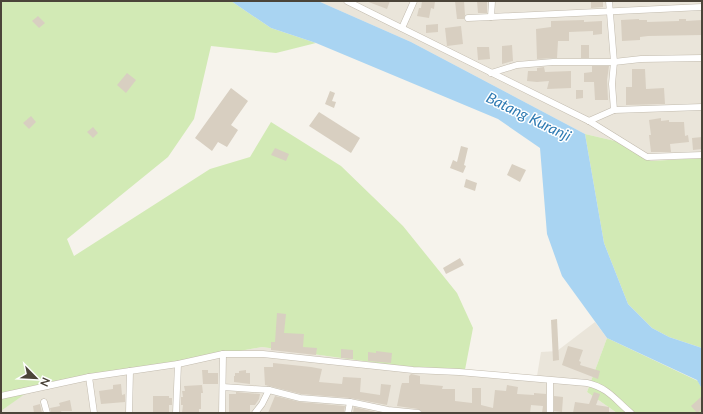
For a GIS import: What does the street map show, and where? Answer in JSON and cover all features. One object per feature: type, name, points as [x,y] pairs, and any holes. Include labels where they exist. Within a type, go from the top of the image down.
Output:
[{"type":"street","points":[[347,1],[358,3],[402,28],[589,121],[647,157],[702,155]]},
{"type":"street","points":[[402,28],[414,1]]},
{"type":"street","points":[[492,1],[492,17]]},
{"type":"street","points":[[609,1],[614,62],[612,84],[614,110]]},
{"type":"street","points":[[468,18],[702,7]]},
{"type":"street","points":[[491,73],[504,68],[525,64],[553,62],[614,62],[641,59],[702,58]]},
{"type":"street","points":[[589,121],[614,110],[702,107]]},
{"type":"street","points":[[222,413],[223,354]]},
{"type":"street","points":[[1,396],[89,377],[178,364],[223,354],[263,354],[413,370],[459,372],[593,385],[615,397],[623,410],[631,413]]},
{"type":"street","points":[[176,413],[178,364]]},
{"type":"street","points":[[129,413],[130,371]]},
{"type":"street","points":[[89,377],[94,413]]},
{"type":"street","points":[[550,381],[550,413]]},
{"type":"street","points":[[223,387],[269,390],[300,398],[350,402],[388,412],[418,413]]},
{"type":"street","points":[[255,413],[262,404],[269,390]]},
{"type":"street","points":[[44,402],[47,413]]},
{"type":"street","points":[[348,413],[350,402]]},
{"type":"shaded area","points":[[318,1],[702,1],[702,158],[651,161],[615,141],[585,134],[411,42]]},
{"type":"shaded area","points":[[595,322],[607,338],[587,392],[617,413],[1,413],[1,411],[31,389],[262,347],[464,375],[537,376],[541,352],[557,351]]},
{"type":"green space","points":[[1,1],[231,1],[271,28],[316,43],[276,53],[211,46],[194,119],[168,157],[67,239],[74,256],[210,169],[250,157],[271,122],[341,166],[403,226],[457,293],[473,328],[464,375],[262,347],[32,389],[1,411]]},
{"type":"green space","points":[[585,134],[615,141],[651,161],[702,158],[702,348],[669,337],[652,328],[628,304],[604,243]]},
{"type":"green space","points":[[607,338],[698,381],[702,389],[702,413],[617,413],[587,392]]},
{"type":"water","name":"Batang Kuranji","points":[[231,1],[318,1],[411,42],[585,134],[604,243],[628,304],[652,328],[669,337],[702,348],[702,389],[697,380],[607,338],[562,276],[547,234],[540,148],[498,119],[316,43],[271,28]]},
{"type":"building","points":[[366,1],[390,1],[387,9]]},
{"type":"building","points":[[422,1],[435,1],[434,9],[431,8],[429,18],[417,16],[419,8],[421,8]]},
{"type":"building","points":[[455,1],[464,1],[464,19],[457,19]]},
{"type":"building","points":[[477,1],[487,1],[487,13],[478,13]]},
{"type":"building","points":[[591,1],[603,2],[603,7],[591,8]]},
{"type":"building","points":[[38,16],[45,23],[39,28],[32,21]]},
{"type":"building","points":[[679,19],[686,19],[686,21],[702,20],[702,35],[648,36],[640,37],[640,40],[622,41],[621,20],[647,20],[647,22],[679,21]]},
{"type":"building","points":[[584,20],[584,22],[602,21],[602,34],[593,35],[593,31],[569,32],[569,41],[558,41],[557,58],[537,59],[536,29],[551,27],[551,21]]},
{"type":"building","points":[[438,24],[438,32],[426,33],[426,25]]},
{"type":"building","points":[[461,26],[463,44],[447,46],[445,28]]},
{"type":"building","points":[[512,45],[513,61],[502,64],[502,46]]},
{"type":"building","points":[[581,45],[589,45],[589,58],[581,58]]},
{"type":"building","points":[[477,47],[489,47],[490,59],[478,60]]},
{"type":"building","points":[[592,66],[609,66],[607,80],[608,100],[595,100],[594,82],[584,82],[584,73],[592,72]]},
{"type":"building","points":[[544,67],[545,72],[571,71],[571,88],[547,89],[549,81],[527,81],[528,71],[537,71],[537,68]]},
{"type":"building","points":[[632,69],[645,69],[646,89],[664,88],[665,104],[626,105],[626,87],[632,87]]},
{"type":"building","points":[[127,73],[136,80],[126,93],[117,85]]},
{"type":"building","points":[[231,88],[248,101],[231,125],[238,130],[227,147],[218,142],[212,151],[195,138]]},
{"type":"building","points":[[576,90],[583,90],[583,98],[576,99]]},
{"type":"building","points":[[330,91],[335,93],[332,101],[336,102],[334,108],[325,104]]},
{"type":"building","points":[[319,112],[360,138],[351,153],[309,126]]},
{"type":"building","points":[[31,116],[36,122],[29,129],[23,123]]},
{"type":"building","points":[[661,118],[661,121],[669,120],[669,122],[684,122],[685,136],[688,135],[689,142],[670,144],[671,152],[651,152],[649,120]]},
{"type":"building","points":[[93,127],[98,133],[93,138],[87,132]]},
{"type":"building","points":[[702,137],[702,149],[693,150],[692,138]]},
{"type":"building","points":[[461,146],[468,148],[464,165],[466,166],[463,173],[450,168],[453,160],[457,162]]},
{"type":"building","points":[[275,148],[289,154],[286,161],[271,155]]},
{"type":"building","points":[[512,164],[526,170],[520,182],[507,175]]},
{"type":"building","points":[[466,179],[477,183],[475,191],[464,187]]},
{"type":"building","points":[[460,258],[464,265],[446,274],[443,268]]},
{"type":"building","points":[[277,313],[286,314],[284,333],[304,334],[303,347],[317,348],[316,355],[271,350],[271,342],[275,342]]},
{"type":"building","points":[[557,319],[559,360],[553,361],[551,320]]},
{"type":"building","points":[[568,346],[583,350],[579,361],[581,362],[580,365],[600,371],[598,379],[562,365]]},
{"type":"building","points":[[341,349],[353,350],[353,359],[341,358]]},
{"type":"building","points":[[376,351],[392,353],[391,363],[368,361],[368,352],[376,353]]},
{"type":"building","points":[[273,363],[322,369],[319,382],[342,384],[343,377],[361,378],[360,392],[380,395],[381,384],[391,385],[387,405],[350,398],[301,394],[265,385],[264,367],[273,367]]},
{"type":"building","points":[[202,370],[208,370],[208,373],[218,373],[218,384],[203,384]]},
{"type":"building","points":[[246,370],[246,373],[250,373],[250,384],[234,382],[235,373]]},
{"type":"building","points":[[411,374],[420,376],[420,384],[443,386],[442,389],[455,389],[455,401],[472,403],[472,388],[481,388],[481,405],[493,408],[495,390],[506,391],[507,385],[518,387],[517,394],[546,394],[546,413],[542,413],[543,406],[531,405],[530,413],[429,413],[422,412],[418,409],[397,406],[402,383],[409,383],[409,376]]},
{"type":"building","points":[[121,384],[122,395],[125,394],[125,402],[101,404],[99,391],[113,389],[113,385]]},
{"type":"building","points":[[202,385],[203,393],[201,393],[201,409],[199,409],[199,413],[182,413],[183,405],[181,405],[181,397],[183,397],[182,391],[185,391],[184,386]]},
{"type":"building","points":[[236,392],[260,394],[255,405],[250,405],[250,413],[229,413],[229,394],[236,394]]},
{"type":"building","points":[[594,392],[600,394],[596,405],[609,407],[609,413],[573,413],[575,402],[589,404]]},
{"type":"building","points":[[153,396],[169,396],[169,398],[172,398],[172,405],[169,405],[169,413],[153,413]]},
{"type":"building","points":[[275,396],[300,402],[345,406],[344,413],[268,413]]},
{"type":"building","points":[[554,396],[563,397],[562,412],[554,411]]},
{"type":"building","points":[[702,396],[702,409],[697,413],[691,406]]},
{"type":"building","points":[[70,400],[72,411],[51,413],[50,408],[60,406],[59,403]]},
{"type":"building","points":[[40,404],[42,413],[34,413],[33,406]]},
{"type":"building","points":[[354,407],[380,413],[353,413]]}]
